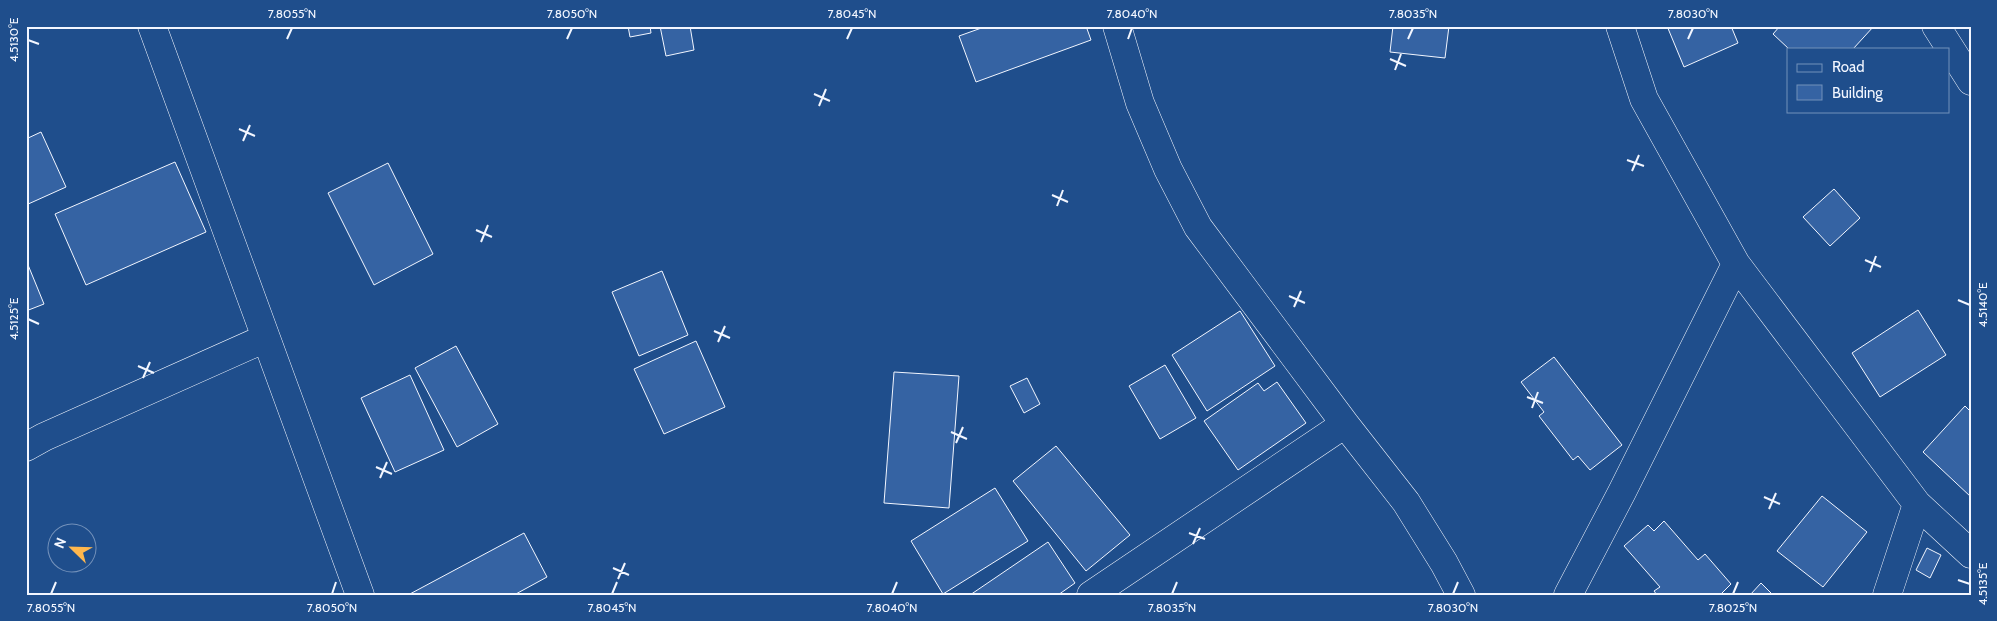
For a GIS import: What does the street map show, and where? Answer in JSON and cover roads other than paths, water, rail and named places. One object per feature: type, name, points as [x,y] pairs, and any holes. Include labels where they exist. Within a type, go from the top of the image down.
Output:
[{"type":"street","points":[[152,26],[360,595]]},
{"type":"street","points":[[1117,26],[1140,102],[1168,169],[1198,227],[1345,424],[1406,502],[1444,563],[1461,595]]},
{"type":"street","points":[[1620,26],[1644,99],[1736,264],[1917,504],[1971,554]]},
{"type":"street","points":[[1936,26],[1971,81]]},
{"type":"street","points":[[1568,595],[1622,492],[1736,264]]},
{"type":"street","points":[[26,447],[44,437],[266,338]]},
{"type":"street","points":[[1091,595],[1345,424]]},
{"type":"street","points":[[1887,595],[1917,504]]}]
